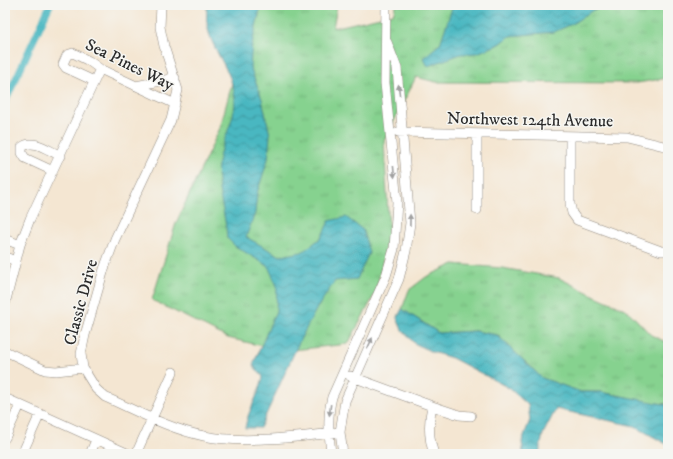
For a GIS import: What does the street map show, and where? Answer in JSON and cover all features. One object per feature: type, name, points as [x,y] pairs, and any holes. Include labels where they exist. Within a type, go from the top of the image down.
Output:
[{"type":"street","name":"Classic Drive","points":[[161,5],[160,27],[164,46],[178,90],[175,104],[171,120],[115,239],[104,269],[85,335],[81,354],[83,368],[96,389],[105,397],[183,431],[223,439],[329,434],[340,432]]},
{"type":"street","points":[[331,454],[329,409],[332,397],[386,276],[394,249],[397,202],[385,83],[386,5]]},
{"type":"street","points":[[343,454],[340,432],[345,401],[399,279],[406,252],[410,223],[397,68],[386,37]]},
{"type":"street","name":"Sea Pines Way","points":[[94,81],[66,68],[63,64],[67,55],[73,53],[89,60],[100,69],[175,104]]},
{"type":"street","points":[[5,304],[20,245],[30,219],[61,156],[100,69]]},
{"type":"street","points":[[136,86],[175,78]]},
{"type":"street","name":"Northwest 124th Avenue","points":[[391,133],[403,132],[477,135],[627,137],[668,147]]},
{"type":"street","points":[[477,135],[477,210]]},
{"type":"street","points":[[570,136],[570,204],[572,214],[577,220],[661,251],[668,252]]},
{"type":"street","points":[[53,171],[25,158],[22,153],[22,147],[27,143],[33,143],[61,156]]},
{"type":"street","points":[[5,239],[20,245]]},
{"type":"street","points":[[5,257],[16,261]]},
{"type":"street","points":[[5,351],[45,370],[56,371],[83,368]]},
{"type":"street","points":[[136,454],[173,372]]},
{"type":"street","points":[[343,374],[432,406],[471,416]]},
{"type":"street","points":[[5,398],[129,454]]},
{"type":"street","points":[[5,438],[20,405]]},
{"type":"street","points":[[432,406],[429,422],[429,434],[434,454]]},
{"type":"street","points":[[22,454],[40,414]]},
{"type":"street","points":[[90,454],[96,440]]},
{"type":"green space","points":[[238,5],[337,5],[333,28],[393,14],[396,5],[668,5],[668,78],[637,83],[436,82],[416,77],[384,141],[389,231],[376,292],[348,344],[284,351],[228,338],[152,300],[176,223],[220,128],[236,68]]},
{"type":"green space","points":[[454,264],[502,268],[559,278],[627,310],[651,335],[668,343],[668,404],[643,402],[601,392],[581,392],[542,378],[497,335],[475,331],[439,333],[402,309],[409,290],[426,277]]},
{"type":"water","points":[[207,5],[261,5],[252,44],[250,67],[262,99],[270,135],[268,159],[257,193],[255,213],[246,237],[280,256],[302,252],[321,238],[329,221],[346,217],[363,230],[369,253],[357,279],[335,281],[317,308],[300,340],[260,428],[245,428],[246,421],[263,377],[253,365],[276,311],[277,286],[268,266],[235,246],[227,238],[217,172],[222,147],[235,106],[235,98],[230,78],[209,33]]},
{"type":"water","points":[[453,5],[610,5],[593,10],[572,24],[554,32],[510,36],[500,44],[477,53],[461,54],[428,66],[423,58],[440,44]]},
{"type":"water","points":[[402,309],[439,333],[475,331],[497,335],[542,378],[581,392],[601,392],[668,405],[668,445],[634,426],[556,409],[543,434],[539,454],[523,454],[522,441],[530,420],[528,405],[509,388],[452,358],[432,352],[414,343],[402,330],[397,318]]},
{"type":"waterway","points":[[5,102],[50,5]]}]
